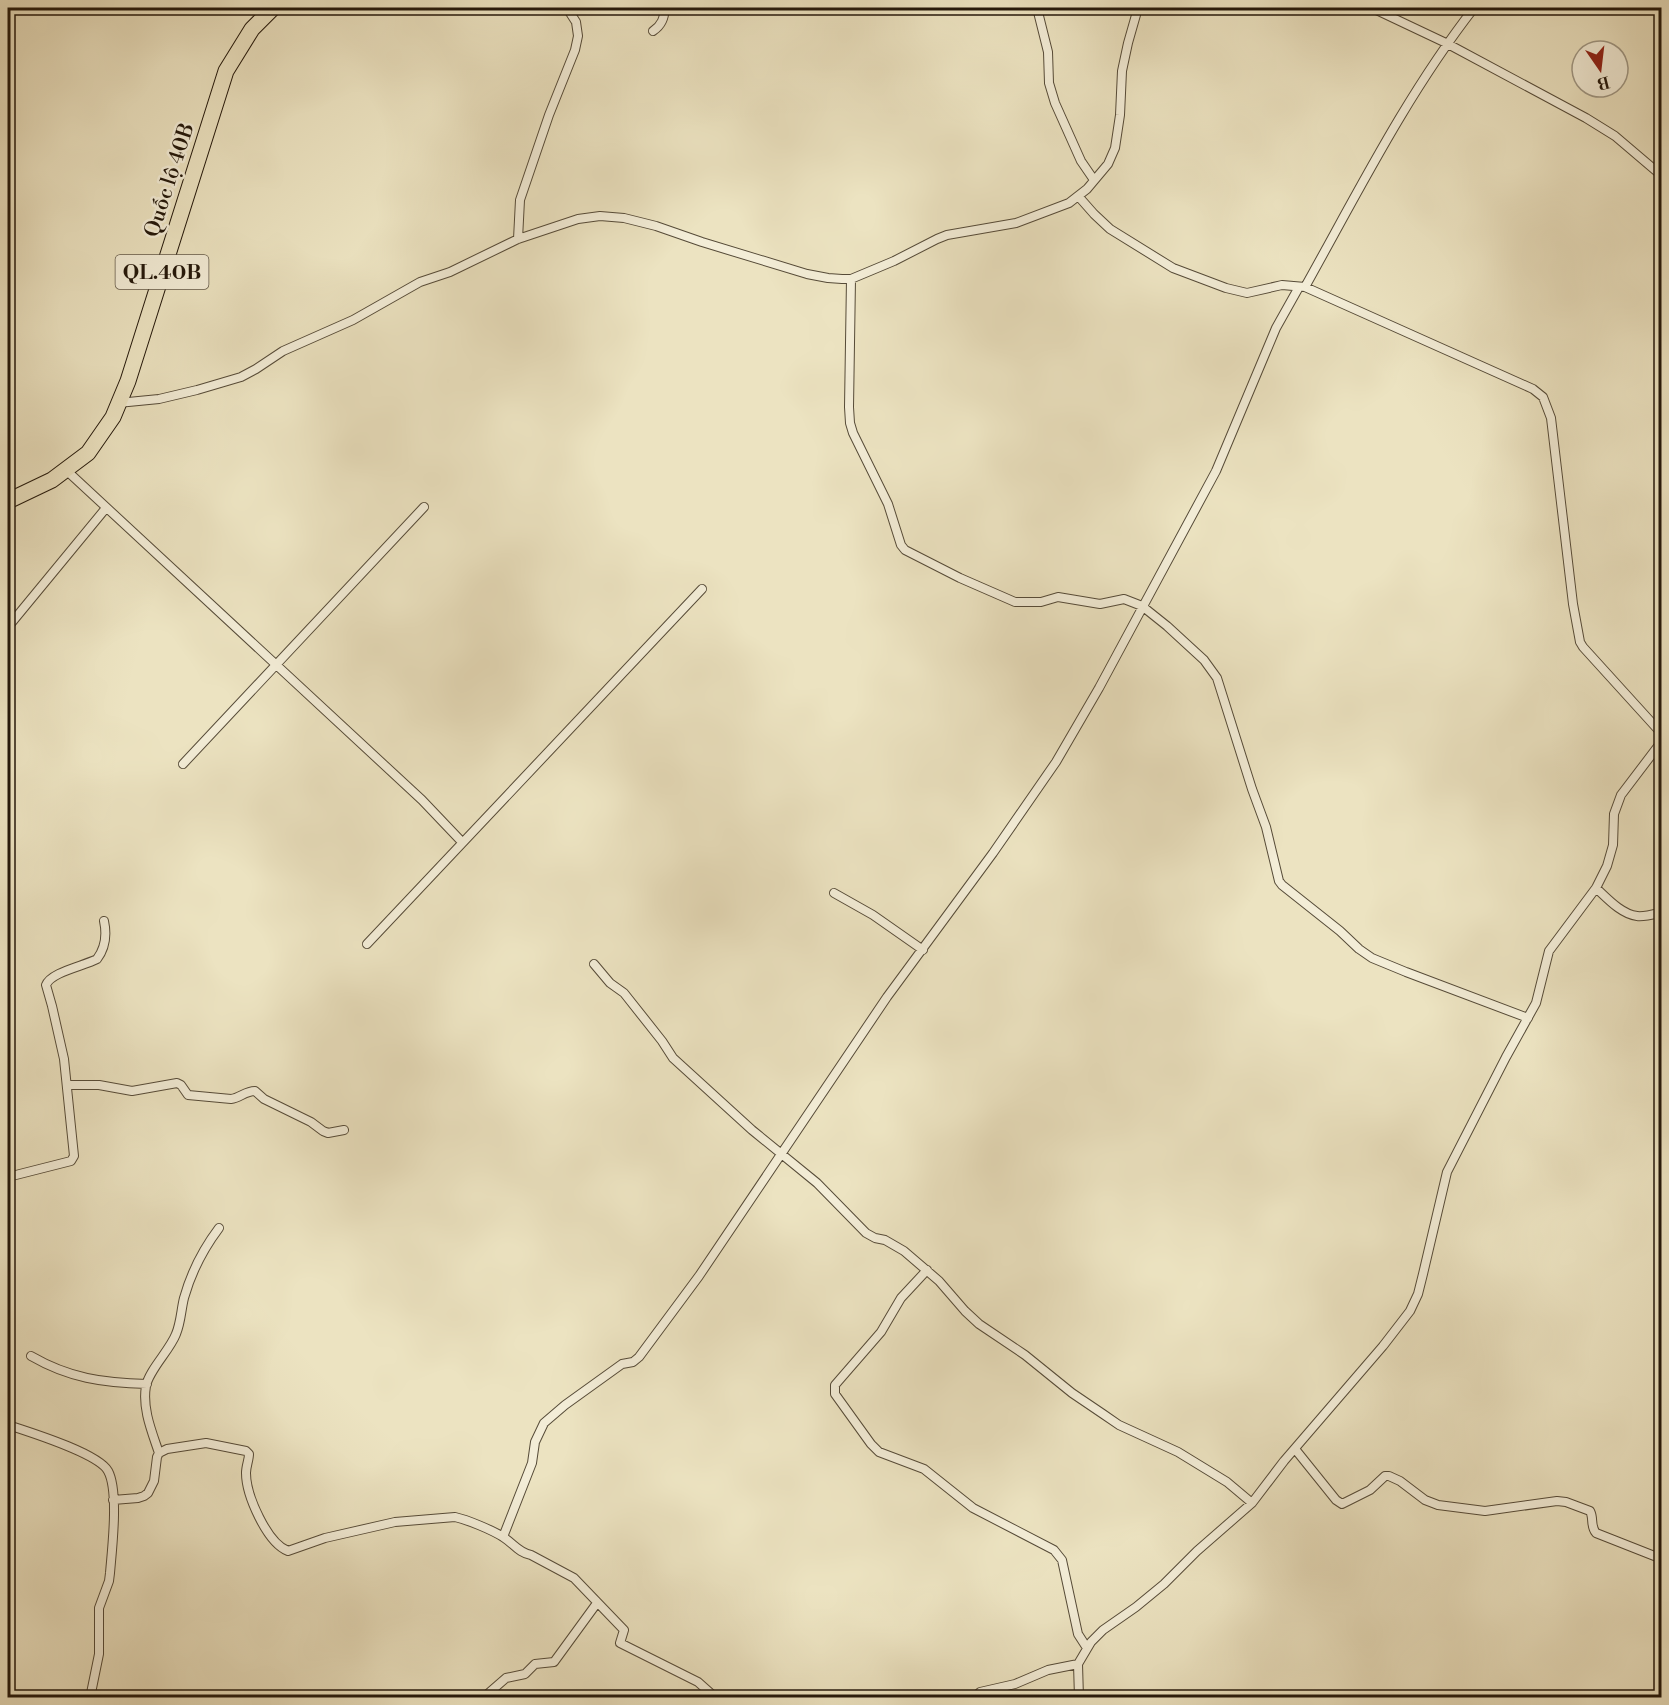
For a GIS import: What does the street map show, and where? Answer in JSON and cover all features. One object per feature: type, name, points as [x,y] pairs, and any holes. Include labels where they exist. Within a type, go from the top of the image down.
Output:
[{"type":"highway","name":"Quốc lộ 40B","points":[[8,501],[52,480],[88,453],[113,417],[128,381],[226,71],[252,29],[273,8]]},
{"type":"street","points":[[518,239],[520,200],[549,115],[575,50],[578,36],[576,22],[567,8]]},
{"type":"street","points":[[653,31],[660,26],[665,8]]},
{"type":"street","points":[[1037,8],[1048,52],[1049,83],[1055,103],[1081,160],[1094,180]]},
{"type":"street","points":[[118,403],[168,397],[240,378],[283,351],[353,320],[420,282],[450,272],[518,239],[578,219],[611,216],[656,226],[807,274],[850,279],[947,235],[1016,223],[1055,209],[1079,197],[1108,164],[1115,148],[1120,115],[1122,71],[1138,8]]},
{"type":"street","points":[[1372,8],[1446,43],[1594,123],[1615,136],[1662,176]]},
{"type":"street","points":[[503,1537],[532,1463],[535,1442],[544,1424],[565,1405],[622,1364],[633,1362],[639,1357],[699,1276],[887,997],[993,853],[1056,762],[1099,688],[1216,471],[1276,328],[1446,43],[1474,8]]},
{"type":"street","points":[[1079,197],[1110,229],[1184,274],[1247,293],[1274,286],[1302,287],[1533,389],[1543,397],[1553,429],[1580,642],[1590,656],[1662,734]]},
{"type":"street","points":[[850,279],[850,423],[888,504],[901,545],[905,550],[960,578],[1015,602],[1041,602],[1063,597],[1100,604],[1124,599],[1142,606],[1204,660],[1217,678],[1266,827],[1282,885],[1372,958],[1528,1018]]},
{"type":"street","points":[[66,470],[422,800],[462,842]]},
{"type":"street","points":[[183,764],[424,507]]},
{"type":"street","points":[[8,627],[106,508]]},
{"type":"street","points":[[367,944],[702,588]]},
{"type":"street","points":[[1079,1698],[1078,1664],[1087,1648],[1103,1630],[1164,1584],[1197,1551],[1252,1503],[1410,1311],[1418,1294],[1447,1172],[1539,995],[1549,951],[1596,888],[1612,852],[1614,814],[1621,795],[1662,741]]},
{"type":"street","points":[[1596,888],[1620,908],[1635,916],[1662,912]]},
{"type":"street","points":[[834,893],[873,915],[923,950]]},
{"type":"street","points":[[8,1177],[73,1160],[64,1059],[46,982],[53,976],[97,958],[105,944],[104,921]]},
{"type":"street","points":[[594,964],[610,983],[624,993],[673,1058],[752,1130],[817,1183],[866,1233],[885,1240],[904,1251],[943,1285],[971,1317],[1095,1409],[1119,1425],[1178,1452],[1227,1482],[1252,1503]]},
{"type":"street","points":[[67,1085],[99,1085],[132,1090],[177,1083],[188,1095],[231,1099],[255,1091],[264,1099],[311,1122],[323,1131],[328,1133],[344,1130]]},
{"type":"street","points":[[113,1500],[144,1496],[154,1481],[159,1453],[146,1410],[147,1383],[173,1340],[179,1325],[187,1289],[204,1250],[219,1228]]},
{"type":"street","points":[[927,1270],[901,1298],[881,1332],[835,1384],[835,1394],[879,1452],[924,1469],[973,1508],[1054,1550],[1062,1560],[1078,1634],[1087,1648]]},
{"type":"street","points":[[31,1356],[85,1379],[117,1383],[147,1383]]},
{"type":"street","points":[[8,1425],[64,1445],[101,1463],[109,1472],[112,1481],[110,1573],[99,1608],[99,1654],[90,1698]]},
{"type":"street","points":[[159,1453],[167,1449],[206,1443],[246,1451],[250,1456],[246,1471],[255,1510],[276,1542],[288,1551],[325,1538],[374,1526],[447,1518],[462,1519],[503,1537],[525,1554],[531,1554],[574,1578],[624,1630],[620,1643],[698,1682],[716,1698]]},
{"type":"street","points":[[1295,1449],[1336,1500],[1342,1504],[1370,1490],[1385,1476],[1400,1481],[1425,1500],[1437,1505],[1485,1511],[1550,1501],[1566,1502],[1590,1511],[1593,1529],[1596,1533],[1662,1559]]},
{"type":"street","points":[[483,1698],[506,1678],[525,1674],[535,1664],[554,1662],[558,1659],[597,1603]]},
{"type":"street","points":[[974,1698],[980,1692],[1015,1684],[1048,1670],[1078,1664]]}]
